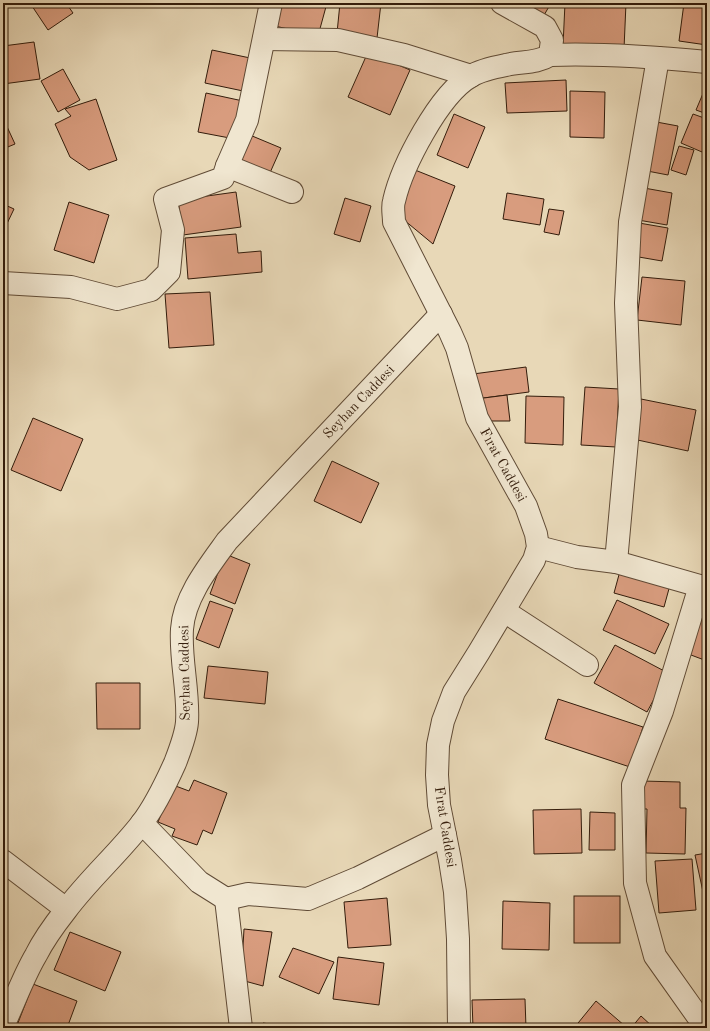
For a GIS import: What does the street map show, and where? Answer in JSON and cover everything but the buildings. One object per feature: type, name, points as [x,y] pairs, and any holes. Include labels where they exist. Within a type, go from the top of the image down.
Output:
[{"type":"street","points":[[3,283],[71,287],[117,299],[151,290],[169,272],[173,230],[166,199],[223,178],[226,166],[247,120],[272,3]]},
{"type":"street","points":[[502,3],[545,28],[552,40],[550,55]]},
{"type":"street","points":[[264,39],[338,40],[404,55],[471,76]]},
{"type":"street","name":"Fırat Caddesi","points":[[459,1028],[458,939],[455,892],[445,835],[438,806],[438,745],[443,721],[454,692],[480,652],[534,560],[538,547],[536,534],[526,506],[478,418],[457,348],[442,314],[394,222],[393,203],[399,183],[410,157],[438,109],[454,89],[471,76],[505,65],[543,59],[550,55],[574,54],[707,62]]},
{"type":"street","points":[[616,562],[630,407],[626,303],[630,222],[645,126],[658,58]]},
{"type":"street","points":[[226,166],[292,192]]},
{"type":"street","name":"Seyhan Caddesi","points":[[3,1026],[35,956],[66,909],[142,823],[166,782],[176,761],[187,723],[182,627],[186,609],[198,582],[227,541],[442,314]]},
{"type":"street","points":[[538,547],[577,557],[616,562],[704,587],[662,711],[634,785],[635,883],[655,956],[706,1028]]},
{"type":"street","points":[[504,611],[587,665]]},
{"type":"street","points":[[142,823],[199,882],[226,899],[248,894],[308,899],[358,878],[445,835]]},
{"type":"street","points":[[3,861],[66,909]]},
{"type":"street","points":[[226,899],[241,1028]]}]
